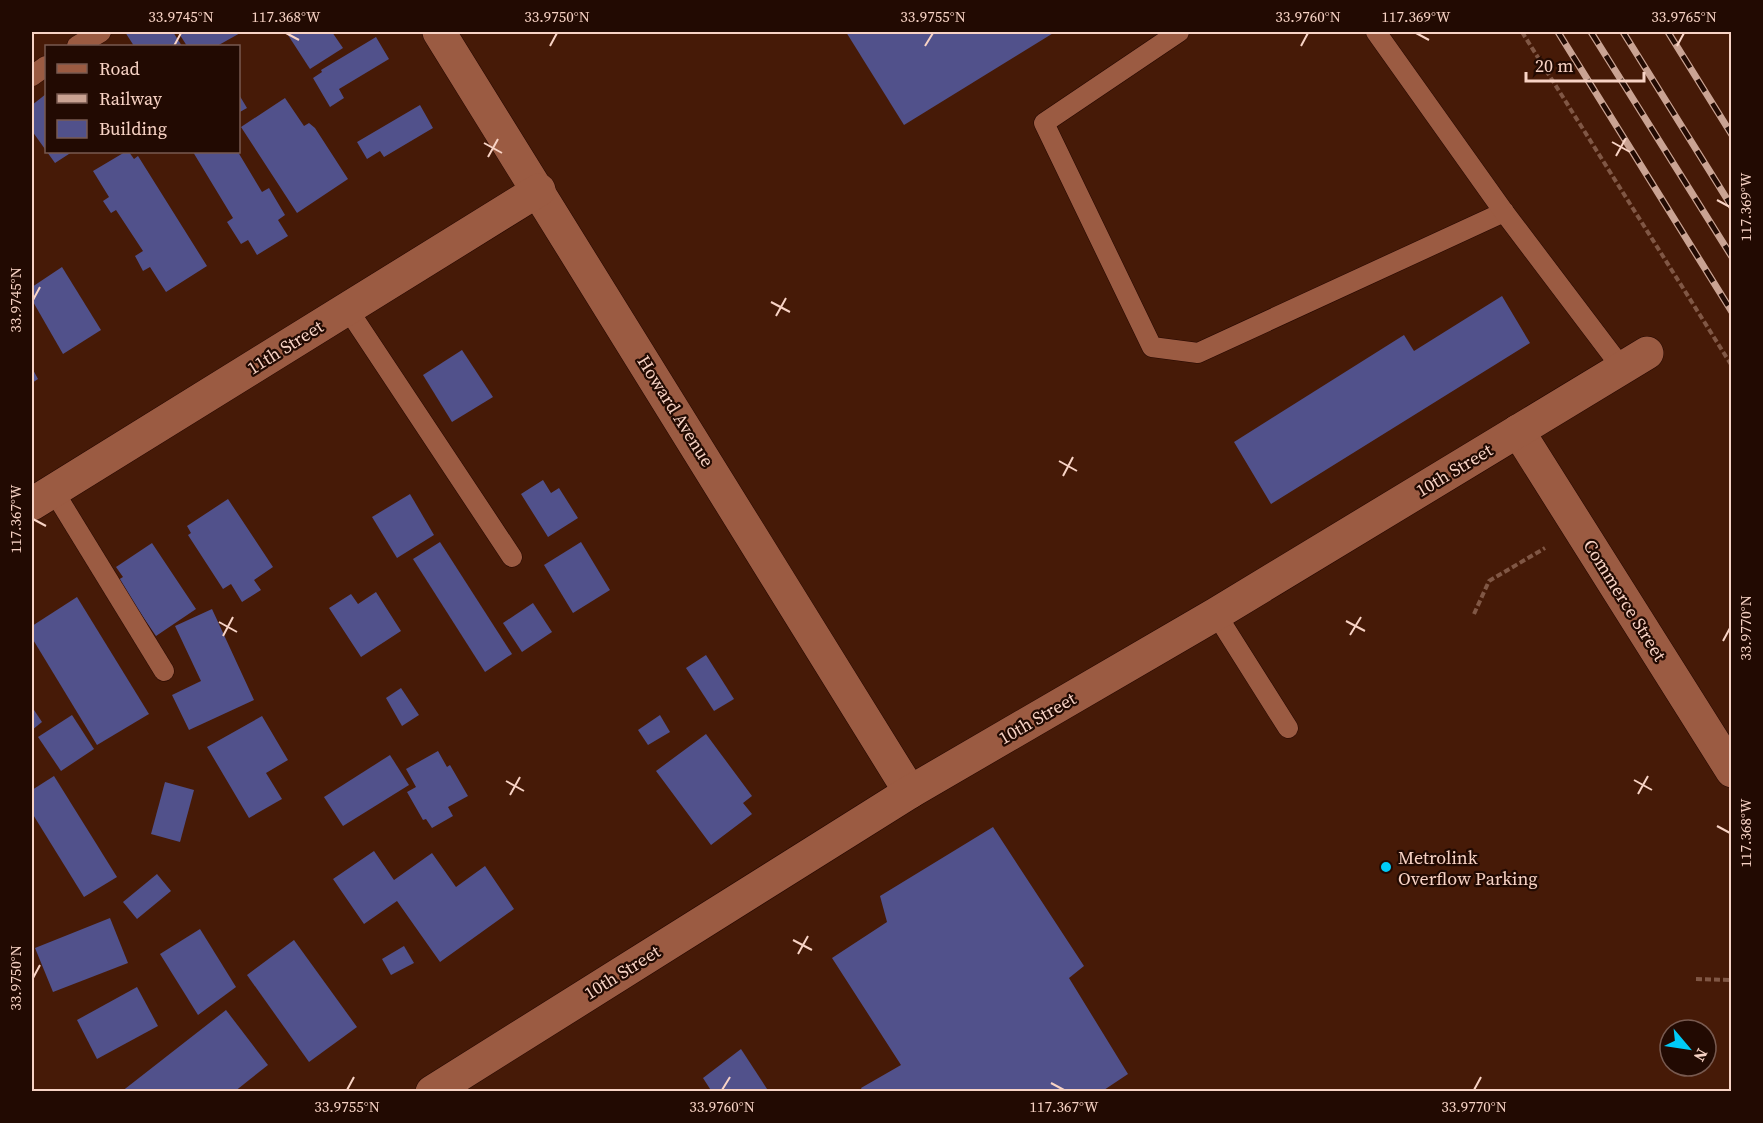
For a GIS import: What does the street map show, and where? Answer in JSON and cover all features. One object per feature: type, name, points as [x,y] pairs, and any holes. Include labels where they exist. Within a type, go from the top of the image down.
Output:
[{"type":"street","name":"Howard Avenue","points":[[439,32],[910,792]]},
{"type":"street","name":"11th Street","points":[[42,497],[539,190]]},
{"type":"street","name":"10th Street","points":[[432,1092],[910,792],[1216,614],[1634,360]]},
{"type":"street","name":"Commerce Street","points":[[1518,431],[1731,771]]},
{"type":"lane","points":[[79,45],[101,32]]},
{"type":"lane","points":[[1179,32],[1044,123],[1152,347],[1198,353],[1504,212]]},
{"type":"lane","points":[[1376,32],[1504,212],[1634,360]]},
{"type":"lane","points":[[32,75],[45,67]]},
{"type":"lane","points":[[347,308],[512,557]]},
{"type":"lane","points":[[42,497],[164,671]]},
{"type":"lane","points":[[1216,614],[1288,728]]},
{"type":"path","points":[[1522,32],[1731,366]]},
{"type":"path","points":[[1474,614],[1489,581],[1545,549]]},
{"type":"path","points":[[1696,979],[1731,980]]},
{"type":"building","points":[[125,32],[173,32],[181,45],[133,45]]},
{"type":"building","points":[[178,32],[242,32],[219,45],[186,45]]},
{"type":"building","points":[[286,32],[332,32],[343,48],[310,69]]},
{"type":"building","points":[[846,32],[1055,32],[904,125]]},
{"type":"building","points":[[376,37],[389,59],[339,89],[344,98],[330,107],[313,78],[322,72],[321,70]]},
{"type":"building","points":[[45,95],[45,149],[32,131],[32,105]]},
{"type":"building","points":[[240,96],[247,108],[240,112]]},
{"type":"building","points":[[285,98],[304,126],[309,123],[315,128],[348,179],[297,213],[241,127]]},
{"type":"building","points":[[420,105],[433,128],[384,157],[380,151],[367,159],[357,142]]},
{"type":"building","points":[[48,153],[70,153],[55,163]]},
{"type":"building","points":[[123,153],[130,153],[134,159],[138,156],[207,266],[166,292],[150,267],[143,271],[135,256],[143,251],[116,210],[111,213],[103,201],[109,197],[93,171]]},
{"type":"building","points":[[194,153],[239,153],[262,192],[269,188],[285,215],[278,220],[288,236],[257,255],[248,240],[241,244],[227,222],[233,218]]},
{"type":"building","points":[[62,267],[101,330],[63,354],[32,300],[32,287]]},
{"type":"building","points":[[1502,296],[1530,343],[1271,504],[1234,442],[1404,335],[1414,351]]},
{"type":"building","points":[[462,350],[493,397],[452,422],[423,375]]},
{"type":"building","points":[[32,368],[38,379],[32,383]]},
{"type":"building","points":[[543,480],[551,493],[559,488],[578,518],[548,537],[521,494]]},
{"type":"building","points":[[410,494],[434,535],[397,558],[372,517]]},
{"type":"building","points":[[228,499],[273,567],[254,580],[261,590],[242,602],[231,584],[223,589],[188,535],[191,533],[187,526]]},
{"type":"building","points":[[440,542],[512,654],[485,672],[413,559]]},
{"type":"building","points":[[581,542],[610,590],[573,613],[544,565]]},
{"type":"building","points":[[152,543],[196,609],[156,636],[118,580],[123,577],[116,567]]},
{"type":"building","points":[[376,592],[401,631],[361,657],[329,608],[351,594],[358,604]]},
{"type":"building","points":[[77,597],[149,714],[97,745],[32,638],[32,626]]},
{"type":"building","points":[[533,603],[552,632],[522,652],[503,623]]},
{"type":"building","points":[[212,609],[254,700],[189,730],[172,695],[201,681],[175,626]]},
{"type":"building","points":[[706,655],[734,699],[714,711],[686,668]]},
{"type":"building","points":[[401,688],[419,715],[402,726],[386,698]]},
{"type":"building","points":[[32,707],[42,722],[32,730]]},
{"type":"building","points":[[72,715],[94,749],[61,771],[38,737]]},
{"type":"building","points":[[660,715],[670,732],[648,745],[638,730]]},
{"type":"building","points":[[262,716],[288,760],[266,773],[282,799],[249,818],[207,747]]},
{"type":"building","points":[[706,734],[752,796],[743,803],[752,814],[711,845],[656,771]]},
{"type":"building","points":[[438,751],[447,767],[450,765],[468,796],[448,807],[453,816],[432,828],[426,819],[423,820],[407,792],[416,787],[406,769]]},
{"type":"building","points":[[390,755],[409,785],[343,826],[324,797]]},
{"type":"building","points":[[54,776],[117,877],[84,897],[32,813],[32,790]]},
{"type":"building","points":[[165,782],[194,790],[180,842],[151,834]]},
{"type":"building","points":[[993,827],[1084,966],[1069,978],[1128,1074],[1101,1092],[863,1092],[861,1088],[901,1065],[832,958],[887,922],[880,896]]},
{"type":"building","points":[[374,851],[394,880],[432,853],[456,887],[485,866],[514,909],[440,962],[397,901],[364,924],[333,879]]},
{"type":"building","points":[[157,874],[171,891],[137,919],[123,902]]},
{"type":"building","points":[[110,918],[128,963],[53,992],[35,948]]},
{"type":"building","points":[[200,929],[236,987],[198,1015],[160,954]]},
{"type":"building","points":[[294,940],[357,1027],[309,1062],[247,975]]},
{"type":"building","points":[[404,946],[414,963],[391,975],[382,959]]},
{"type":"building","points":[[137,987],[158,1026],[97,1059],[77,1020]]},
{"type":"building","points":[[226,1010],[268,1065],[234,1092],[121,1092]]},
{"type":"building","points":[[741,1049],[769,1092],[712,1092],[703,1078]]},
{"type":"railway","points":[[1558,32],[1732,312]]},
{"type":"railway","points":[[1591,32],[1732,257]]},
{"type":"railway","points":[[1623,32],[1732,207]]},
{"type":"railway","points":[[1668,32],[1732,135]]},
{"type":"place","name":"Metrolink Overflow Parking","points":[[1386,867]]}]
